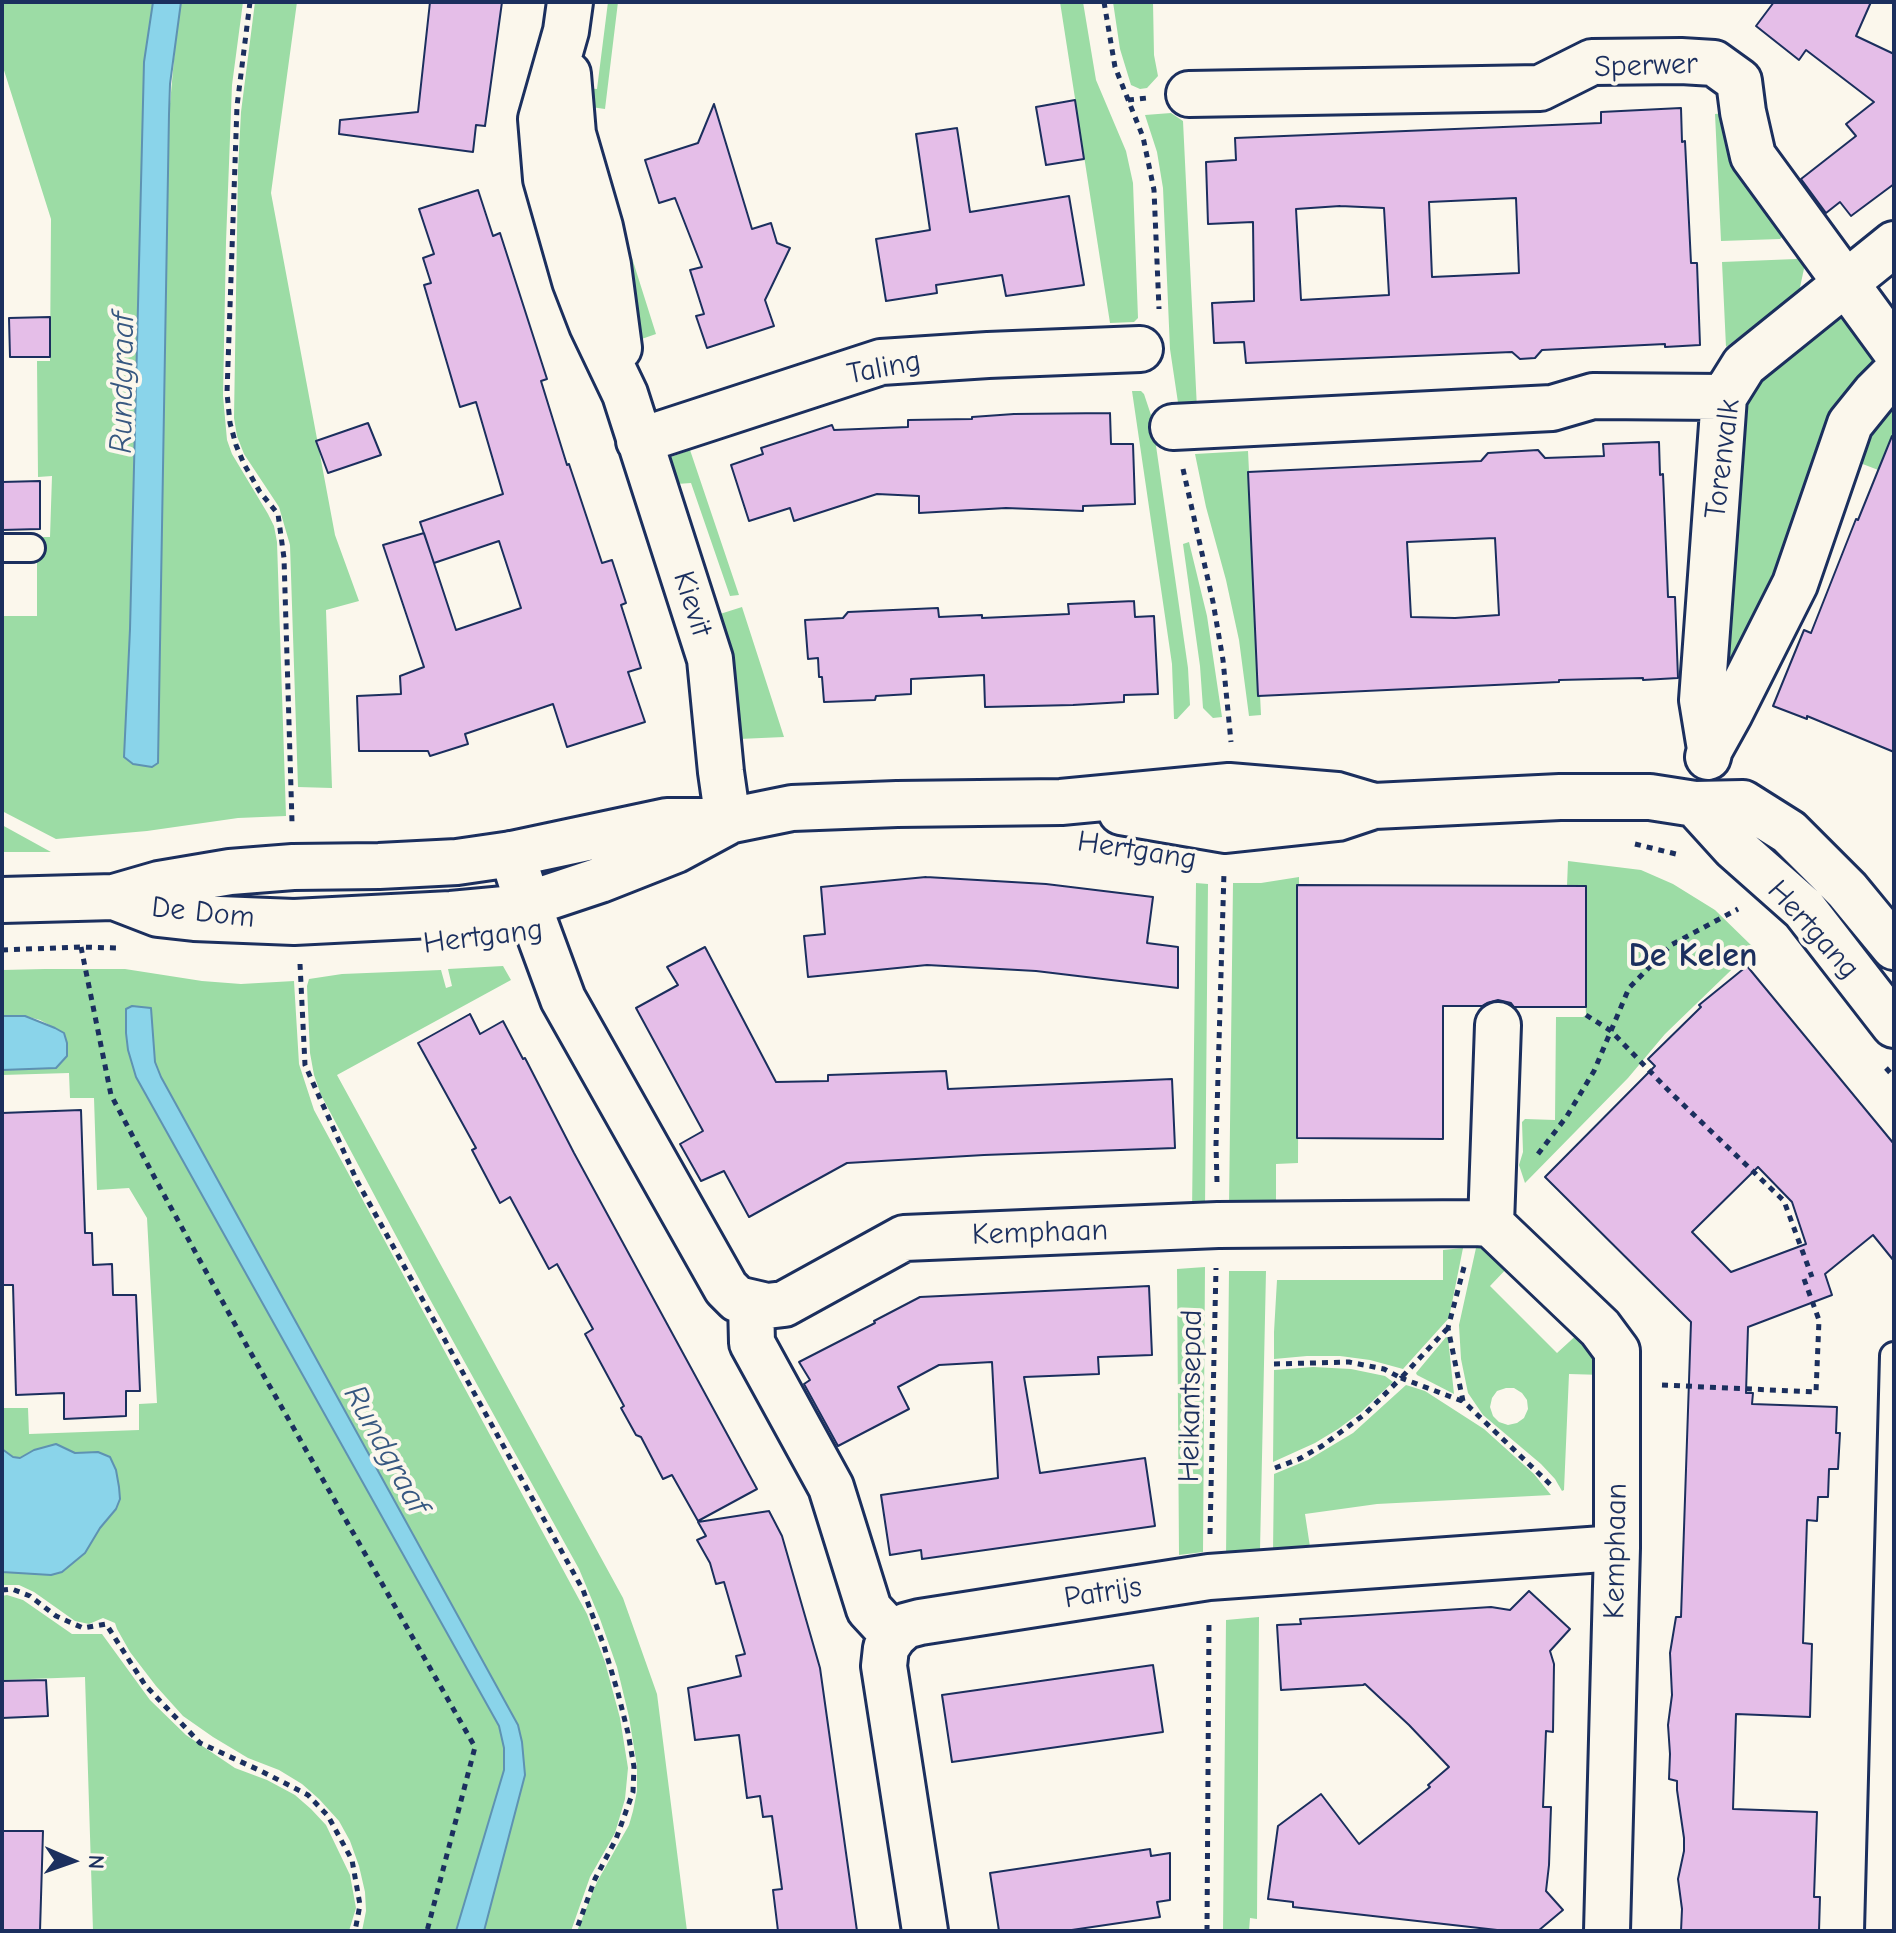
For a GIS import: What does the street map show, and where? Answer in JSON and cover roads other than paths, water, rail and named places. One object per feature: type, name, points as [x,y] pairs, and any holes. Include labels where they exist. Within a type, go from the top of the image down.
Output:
[{"type":"street","name":"Kievit","points":[[568,17],[573,134],[608,265],[625,394],[710,659],[728,821]]},
{"type":"street","name":"Sperwer","points":[[1189,94],[1540,88],[1592,62],[1714,63],[1739,81],[1753,156],[1894,349]]},
{"type":"street","name":"Torenvalk","points":[[1710,749],[1702,700],[1724,397],[1744,365],[1894,244]]},
{"type":"street","name":"Taling","points":[[639,441],[881,362],[1140,349]]},
{"type":"street","name":"Torenvalk","points":[[1695,804],[1710,749],[1795,584],[1850,424],[1894,374]]},
{"type":"street","points":[[1173,427],[1552,408],[1593,396],[1724,397]]},
{"type":"street","name":"Hertgang","points":[[293,867],[441,863],[512,854],[667,821],[728,821],[792,808],[1061,802],[1229,786],[1337,795],[1374,806],[1560,797],[1650,797],[1695,804],[1743,803],[1789,832],[1847,890],[1894,947]]},
{"type":"street","name":"Hertgang","points":[[1695,804],[1734,847],[1804,909],[1889,1045]]},
{"type":"street","name":"Hertgang","points":[[294,922],[451,914],[528,904],[676,850],[728,821]]},
{"type":"street","points":[[512,854],[563,999],[726,1288],[737,1299],[751,1303],[752,1343],[831,1487],[869,1609],[894,1636],[886,1648],[884,1666],[925,1931]]},
{"type":"street","name":"De Dom","points":[[2,900],[114,897],[159,884],[230,872],[293,867]]},
{"type":"street","name":"De Dom","points":[[114,897],[158,914],[294,922]]},
{"type":"street","points":[[1483,1224],[1498,1025]]},
{"type":"street","name":"Kemphaan","points":[[751,1303],[767,1306],[784,1304],[904,1238],[1218,1225],[1483,1224],[1600,1328],[1617,1351],[1617,1548],[1607,1931]]},
{"type":"street","name":"Patrijs","points":[[894,1636],[905,1626],[920,1622],[1209,1577],[1617,1548]]},
{"type":"lane","points":[[2,548],[31,548]]},
{"type":"lane","points":[[1879,1931],[1894,1356]]},
{"type":"water","points":[[153,2],[181,2],[170,84],[158,763],[152,767],[133,764],[124,757],[144,62]]},
{"type":"water","points":[[132,1006],[151,1008],[155,1062],[161,1077],[518,1725],[525,1775],[484,1931],[456,1931],[504,1770],[504,1748],[499,1726],[136,1077],[126,1033],[126,1009]]},
{"type":"water","points":[[2,1016],[25,1016],[64,1033],[67,1056],[56,1068],[2,1070]]},
{"type":"water","points":[[56,1444],[75,1453],[98,1452],[110,1457],[119,1487],[120,1499],[116,1509],[85,1553],[62,1572],[51,1575],[2,1572],[2,1449],[20,1458]]},
{"type":"district","name":"De Kelen","points":[[1693,956]]},
{"type":"water label","name":"Rundgraaf","points":[[123,383]]},
{"type":"water label","name":"Rundgraaf","points":[[386,1450]]}]
